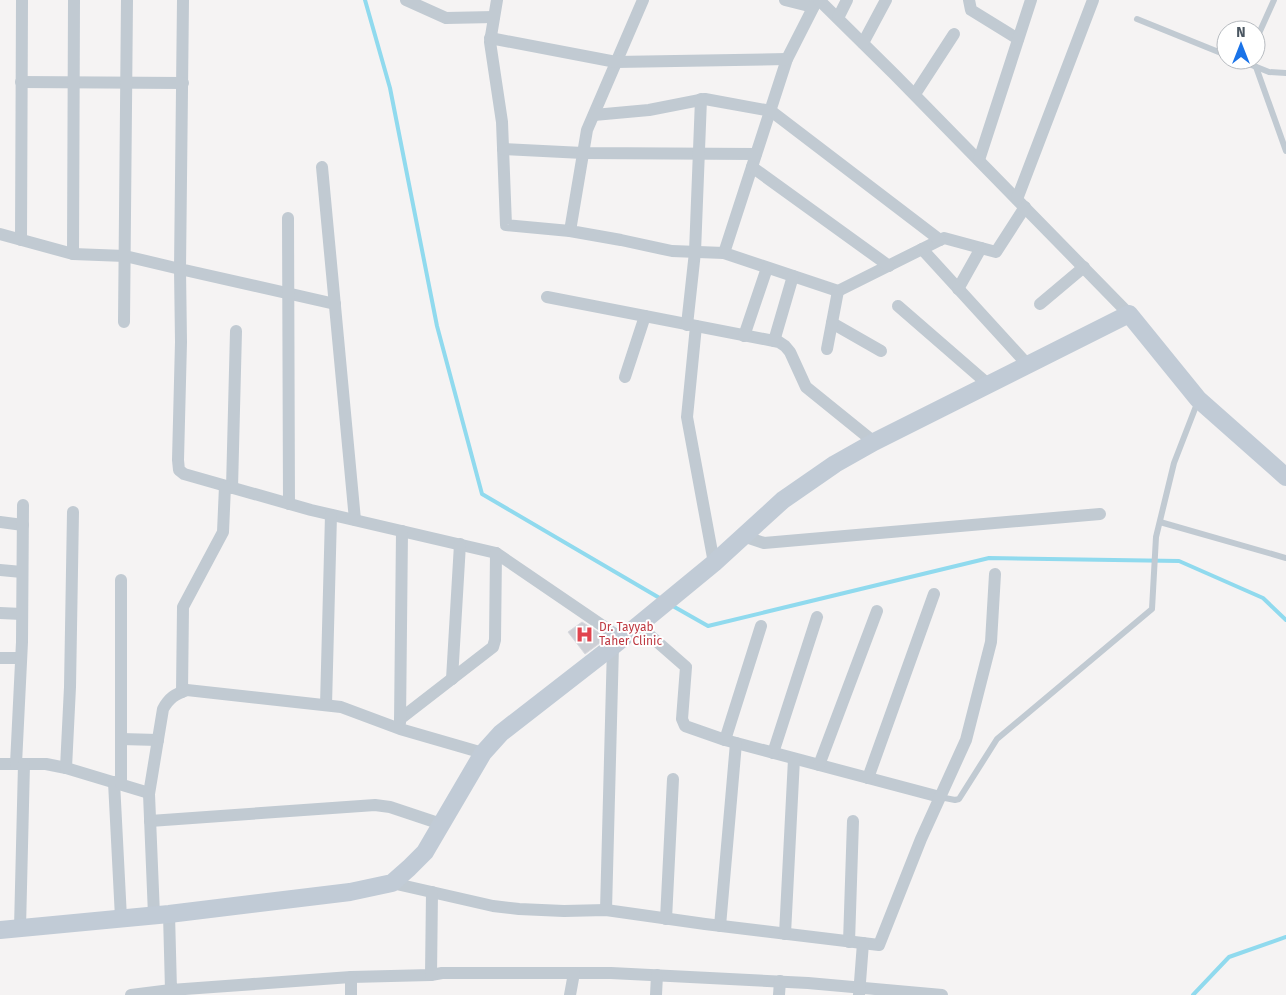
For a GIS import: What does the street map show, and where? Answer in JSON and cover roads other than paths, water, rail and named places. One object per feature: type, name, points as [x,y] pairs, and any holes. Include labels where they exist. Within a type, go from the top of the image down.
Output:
[{"type":"street","points":[[20,240],[22,0]]},
{"type":"street","points":[[73,254],[74,0]]},
{"type":"street","points":[[124,322],[127,0]]},
{"type":"street","points":[[183,0],[179,470],[184,474],[289,504],[496,552],[617,642]]},
{"type":"street","points":[[406,0],[446,18],[494,17]]},
{"type":"street","points":[[497,0],[490,38],[502,122],[506,225],[570,231],[672,251],[724,253],[838,291],[944,238],[996,252],[1021,203],[1092,0]]},
{"type":"street","points":[[570,231],[587,130],[643,0]]},
{"type":"street","points":[[784,0],[816,2],[838,18],[915,94],[1129,314],[1198,400],[1286,477]]},
{"type":"street","points":[[838,18],[847,0]]},
{"type":"street","points":[[863,43],[886,0]]},
{"type":"street","points":[[969,0],[970,10],[1018,39]]},
{"type":"street","points":[[979,160],[1031,0]]},
{"type":"street","points":[[724,253],[787,59],[816,2]]},
{"type":"street","points":[[915,94],[954,34]]},
{"type":"street","points":[[490,38],[616,62],[787,59]]},
{"type":"street","points":[[21,82],[182,83]]},
{"type":"street","points":[[594,115],[649,110],[701,99],[771,110],[940,240]]},
{"type":"street","points":[[701,99],[687,417],[714,563]]},
{"type":"street","points":[[503,149],[583,153],[700,154],[754,161],[889,266]]},
{"type":"street","points":[[322,167],[355,520]]},
{"type":"street","points":[[288,218],[289,504]]},
{"type":"street","points":[[0,234],[73,254],[125,256],[334,304]]},
{"type":"street","points":[[958,289],[981,248]]},
{"type":"street","points":[[922,249],[1027,364]]},
{"type":"street","points":[[1040,304],[1084,267]]},
{"type":"street","points":[[744,336],[767,268]]},
{"type":"street","points":[[774,341],[793,276]]},
{"type":"street","points":[[827,349],[838,291]]},
{"type":"street","points":[[547,297],[774,341],[786,346],[806,387],[874,442]]},
{"type":"street","points":[[898,306],[989,385]]},
{"type":"street","points":[[392,883],[425,852],[483,753],[500,733],[685,587],[783,500],[808,481],[874,442],[1129,314]]},
{"type":"street","points":[[625,376],[645,316]]},
{"type":"street","points":[[832,323],[881,351]]},
{"type":"street","points":[[182,692],[183,607],[223,532],[228,487],[236,331]]},
{"type":"street","points":[[20,928],[22,505]]},
{"type":"street","points":[[66,768],[70,693],[73,512]]},
{"type":"street","points":[[326,706],[331,514]]},
{"type":"street","points":[[743,536],[764,543],[1100,514]]},
{"type":"street","points":[[0,522],[22,525]]},
{"type":"street","points":[[400,724],[402,531]]},
{"type":"street","points":[[452,679],[460,544]]},
{"type":"street","points":[[400,724],[493,647],[495,643],[496,552]]},
{"type":"street","points":[[0,570],[22,572]]},
{"type":"street","points":[[0,930],[162,914],[350,892],[392,883],[493,906],[564,911],[606,910],[879,945],[921,839],[966,740],[991,642],[995,574]]},
{"type":"street","points":[[121,580],[121,739],[117,783],[121,918]]},
{"type":"street","points":[[868,778],[934,594]]},
{"type":"street","points":[[819,765],[877,611]]},
{"type":"street","points":[[0,613],[22,614]]},
{"type":"street","points":[[773,753],[818,617]]},
{"type":"street","points":[[644,620],[686,667],[683,724],[730,742],[940,797]]},
{"type":"street","points":[[720,926],[730,742],[761,626]]},
{"type":"street","points":[[606,910],[617,642]]},
{"type":"street","points":[[0,658],[22,658]]},
{"type":"street","points":[[171,993],[150,821],[149,793],[163,710],[168,700],[176,693],[187,690],[341,707],[400,724],[483,753]]},
{"type":"street","points":[[121,739],[158,740]]},
{"type":"street","points":[[785,934],[794,759]]},
{"type":"street","points":[[0,764],[46,764],[66,768],[149,793]]},
{"type":"street","points":[[666,919],[673,779]]},
{"type":"street","points":[[150,821],[375,805],[390,806],[441,824]]},
{"type":"street","points":[[849,942],[852,821]]},
{"type":"street","points":[[431,975],[432,892]]},
{"type":"street","points":[[859,991],[863,943]]},
{"type":"street","points":[[131,995],[350,977],[431,975],[442,973],[657,975],[780,981],[859,991],[942,995]]},
{"type":"street","points":[[570,995],[574,973]]},
{"type":"street","points":[[656,995],[657,975]]},
{"type":"street","points":[[350,977],[351,995]]},
{"type":"street","points":[[779,995],[780,981]]},
{"type":"lane","points":[[1265,20],[1274,0]]},
{"type":"lane","points":[[1136,19],[1216,51]]},
{"type":"lane","points":[[1257,70],[1286,151]]},
{"type":"lane","points":[[1265,70],[1276,74],[1286,73]]},
{"type":"lane","points":[[940,797],[959,799],[997,739],[1152,609],[1156,537],[1174,463],[1198,400]]},
{"type":"lane","points":[[1160,522],[1286,558]]},
{"type":"waterway","points":[[365,0],[390,88],[437,326],[482,494],[663,600]]},
{"type":"waterway","points":[[671,605],[708,626],[989,558],[1179,561],[1263,598],[1286,620]]},
{"type":"waterway","points":[[1193,995],[1229,957],[1286,937]]},
{"type":"place","name":"Dr. Tayyab Taher Clinic","points":[[585,634]]}]
